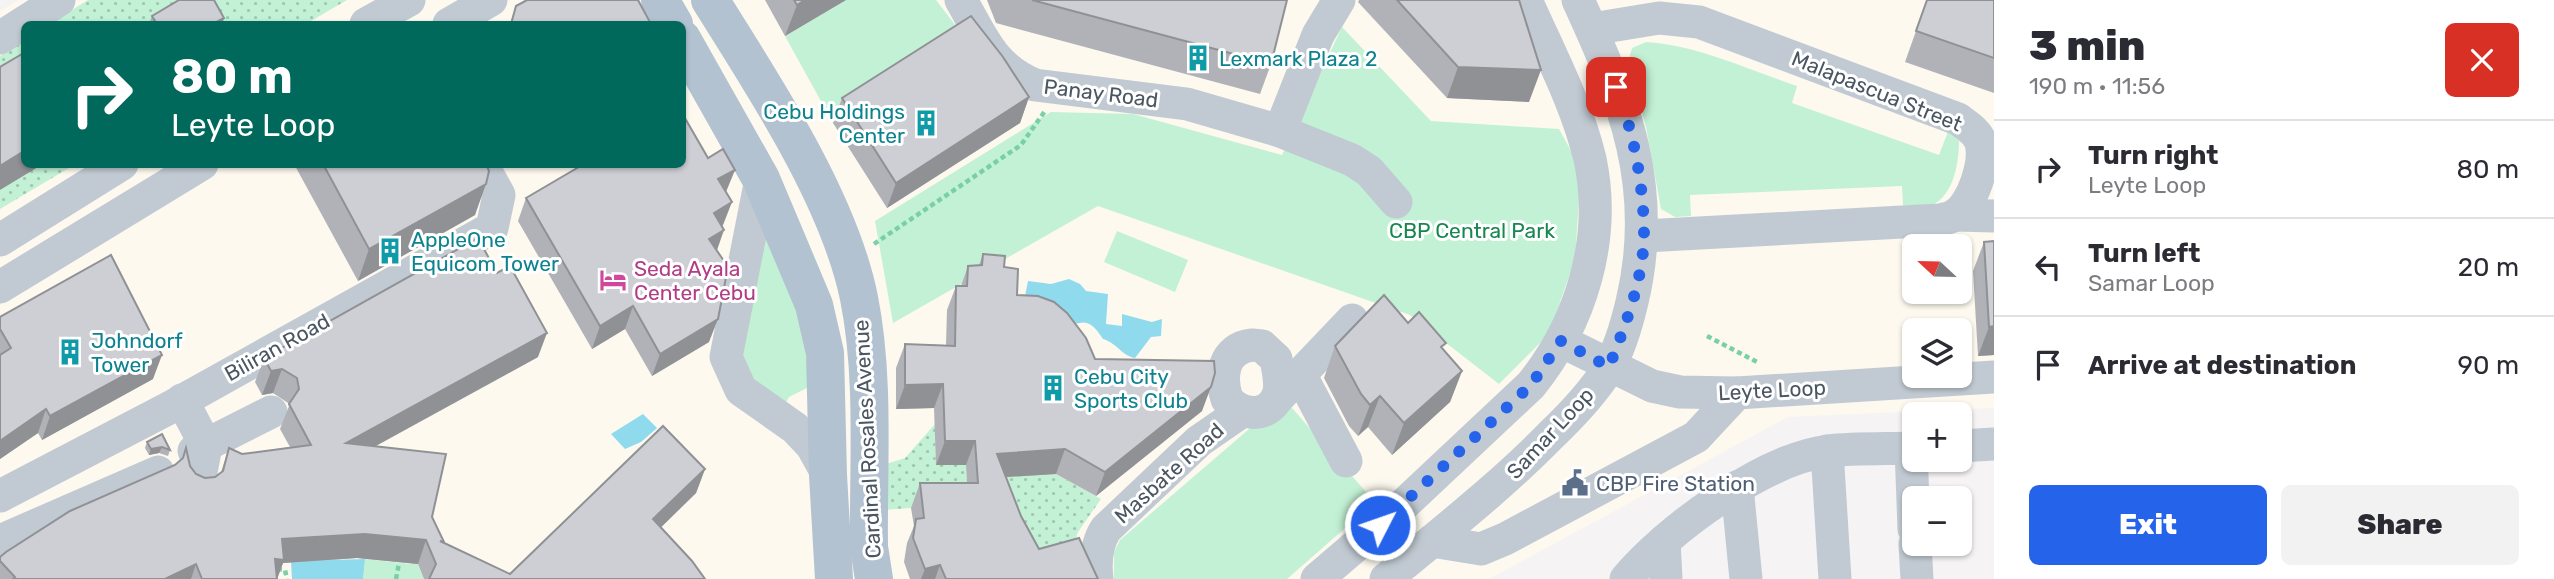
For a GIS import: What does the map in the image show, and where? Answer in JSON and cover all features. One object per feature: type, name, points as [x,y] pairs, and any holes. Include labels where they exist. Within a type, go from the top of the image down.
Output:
[{"type":"main road","points":[[660,0],[672,21]]},
{"type":"main road","name":"Cardinal Rosales Avenue","points":[[710,0],[752,68],[828,205],[850,262],[859,299],[864,344],[869,547],[874,579]]},
{"type":"main road","name":"Cardinal Rosales Avenue","points":[[686,46],[761,179],[814,304],[825,353],[834,579]]},
{"type":"street","points":[[26,21],[59,0]]},
{"type":"street","points":[[454,21],[491,0]]},
{"type":"street","name":"Panay Road","points":[[961,0],[994,57],[1011,75],[1035,85],[1187,104],[1280,131],[1352,160],[1369,171],[1396,202]]},
{"type":"street","points":[[1317,579],[1401,508],[1531,385],[1561,341],[1589,270],[1594,198],[1590,160],[1574,110],[1526,0]]},
{"type":"street","points":[[1280,131],[1318,34],[1327,3]]},
{"type":"street","name":"Malapascua Street","points":[[1585,14],[1699,22],[1982,130],[1981,159],[1968,200],[1955,215]]},
{"type":"street","name":"Samar Loop","points":[[1386,579],[1510,477],[1571,416],[1609,367],[1628,319],[1644,236],[1635,154],[1623,105],[1585,14]]},
{"type":"street","points":[[0,38],[21,24]]},
{"type":"street","points":[[0,240],[116,168]]},
{"type":"street","points":[[0,287],[195,168]]},
{"type":"street","name":"Biliran Road","points":[[0,496],[176,403],[492,228],[499,195],[484,168]]},
{"type":"street","points":[[761,179],[726,357],[741,390],[780,417],[812,446],[828,475]]},
{"type":"street","points":[[1644,236],[1939,220],[1955,215],[1994,216]]},
{"type":"street","points":[[1276,400],[1279,391],[1276,359],[1262,346],[1243,346],[1234,351],[1224,367],[1227,398],[1241,412],[1260,412],[1276,400],[1301,376],[1352,320]]},
{"type":"street","name":"Leyte Loop","points":[[1561,341],[1652,386],[1680,392],[1737,393],[1994,377]]},
{"type":"street","points":[[1301,376],[1346,461]]},
{"type":"street","points":[[780,417],[794,417],[804,413],[815,405],[827,387]]},
{"type":"street","points":[[1432,541],[1481,549],[1505,539],[1696,437],[1737,393]]},
{"type":"street","points":[[176,403],[182,458],[199,483]]},
{"type":"street","points":[[0,541],[182,458],[271,412]]},
{"type":"street","name":"Masbate Road","points":[[1097,579],[1095,562],[1099,539],[1106,529],[1199,441],[1241,412]]},
{"type":"street","points":[[1972,445],[1994,444]]},
{"type":"street","points":[[1626,579],[1664,541],[1737,487],[1798,459],[1827,452],[1902,449]]},
{"type":"street","points":[[1827,452],[1835,579]]},
{"type":"street","points":[[1737,487],[1746,579]]},
{"type":"street","points":[[1664,541],[1667,579]]},
{"type":"street","points":[[1916,556],[1917,579]]},
{"type":"path","points":[[867,248],[1021,145],[1041,120],[1055,88]]},
{"type":"path","points":[[396,579],[399,563]]},
{"type":"path","points":[[270,568],[285,570],[287,579]]},
{"type":"shaded area","points":[[19,0],[1994,0],[1994,408],[1972,409],[1972,402],[1902,402],[1902,412],[1788,417],[1489,579],[0,579],[0,11]]},
{"type":"green space","points":[[88,0],[347,0],[311,21],[54,21]]},
{"type":"green space","points":[[846,0],[936,0],[966,39],[833,123],[785,36]]},
{"type":"green space","name":"CBP Central Park","points":[[1342,27],[1431,121],[1559,129],[1581,169],[1575,259],[1549,334],[1499,384],[1410,315],[1098,206],[893,323],[875,221],[1051,112],[1133,114],[1282,155]]},
{"type":"green space","points":[[21,42],[21,168],[69,168],[0,209],[0,56]]},
{"type":"green space","points":[[1646,42],[1704,53],[1797,86],[1792,103],[1939,155],[1949,129],[1959,141],[1953,180],[1943,197],[1923,208],[1903,206],[1902,186],[1690,195],[1691,216],[1675,217],[1661,209],[1646,127],[1628,62],[1632,48]]},
{"type":"green space","points":[[762,218],[806,322],[811,386],[789,397],[785,404],[743,375],[742,335]]},
{"type":"green space","points":[[1117,231],[1188,260],[1175,292],[1104,262]]},
{"type":"green space","points":[[1284,399],[1375,502],[1287,579],[1114,579],[1114,552],[1120,540]]},
{"type":"green space","points":[[935,424],[936,465],[966,465],[967,479],[1056,474],[1101,499],[1078,532],[1069,558],[1026,566],[911,508],[883,510],[883,465],[905,458]]},
{"type":"green space","points":[[414,555],[424,579],[363,579],[365,559],[412,564]]},
{"type":"water","points":[[1069,279],[1080,284],[1086,291],[1108,294],[1106,324],[1122,326],[1122,314],[1152,322],[1162,319],[1161,336],[1151,337],[1135,358],[1103,339],[1091,325],[1082,322],[1059,324],[1023,306],[1028,281],[1051,284]]},
{"type":"water","points":[[643,414],[657,428],[641,442],[625,449],[611,434]]},
{"type":"water","points":[[365,559],[363,579],[292,579],[291,561]]},
{"type":"building","points":[[179,0],[214,0],[224,18],[218,21],[155,21],[152,16]]},
{"type":"building","points":[[527,0],[638,0],[649,21],[512,21],[516,6]]},
{"type":"building","points":[[1032,0],[1287,0],[1271,64]]},
{"type":"building","points":[[1397,0],[1519,0],[1541,70],[1458,67]]},
{"type":"building","points":[[1927,0],[1994,0],[1994,58],[1916,31]]},
{"type":"building","name":"Cebu Holdings Center","points":[[971,16],[1003,57],[1029,97],[896,183],[842,98]]},
{"type":"building","points":[[21,55],[21,153],[0,166],[0,67]]},
{"type":"building","points":[[686,120],[708,158],[723,149],[735,170],[718,179],[732,202],[714,213],[724,230],[709,239],[728,267],[718,319],[660,354],[633,306],[600,326],[526,198],[577,168],[686,168]]},
{"type":"building","points":[[325,168],[488,168],[486,184],[369,249]]},
{"type":"building","points":[[478,238],[497,273],[510,266],[547,333],[346,443],[446,454],[432,517],[444,542],[440,541],[510,574],[663,426],[705,469],[653,519],[705,579],[429,579],[436,564],[426,540],[365,534],[282,539],[284,560],[275,559],[277,579],[202,579],[196,564],[165,579],[13,579],[15,577],[0,561],[0,557],[6,552],[70,511],[175,465],[183,458],[186,448],[190,466],[196,474],[205,478],[215,477],[223,471],[229,448],[242,454],[311,445],[289,404],[299,389],[297,378],[282,369],[271,371],[264,358]]},
{"type":"building","points":[[1994,241],[1994,326],[1989,327],[1984,242]]},
{"type":"building","points":[[983,254],[1005,256],[1004,267],[1018,269],[1017,295],[1038,296],[1054,302],[1067,313],[1086,338],[1095,359],[1214,361],[1215,373],[1211,387],[1105,472],[1065,449],[997,454],[1021,516],[1039,549],[1079,538],[1098,579],[946,579],[940,565],[925,569],[913,538],[916,519],[924,518],[920,483],[978,483],[975,441],[945,441],[943,384],[905,385],[905,344],[955,346],[956,286],[967,286],[968,266],[982,265]]},
{"type":"building","name":"Johndorf Tower","points":[[111,255],[162,355],[50,416],[46,409],[0,441],[0,355],[11,348],[0,329],[0,317]]},
{"type":"building","points":[[1384,295],[1408,323],[1419,312],[1446,343],[1441,347],[1462,371],[1404,423],[1380,396],[1370,405],[1361,394],[1335,346]]},
{"type":"building","points":[[162,434],[170,450],[162,447],[151,449],[147,442]]},
{"type":"place","name":"Lexmark Plaza 2","points":[[1198,58]]},
{"type":"place","name":"Cebu Holdings Center","points":[[926,123]]},
{"type":"place","name":"AppleOne Equicom Tower","points":[[390,251]]},
{"type":"place","name":"Seda Ayala Center Cebu","points":[[613,280]]},
{"type":"place","name":"Johndorf Tower","points":[[70,352]]},
{"type":"place","name":"Cebu City Sports Club","points":[[1053,388]]},
{"type":"place","name":"CBP Fire Station","points":[[1575,483]]},
{"type":"route","points":[[1380,525],[1531,385],[1549,363],[1561,341],[1609,367],[1628,319],[1644,236],[1635,154],[1616,87]]}]
